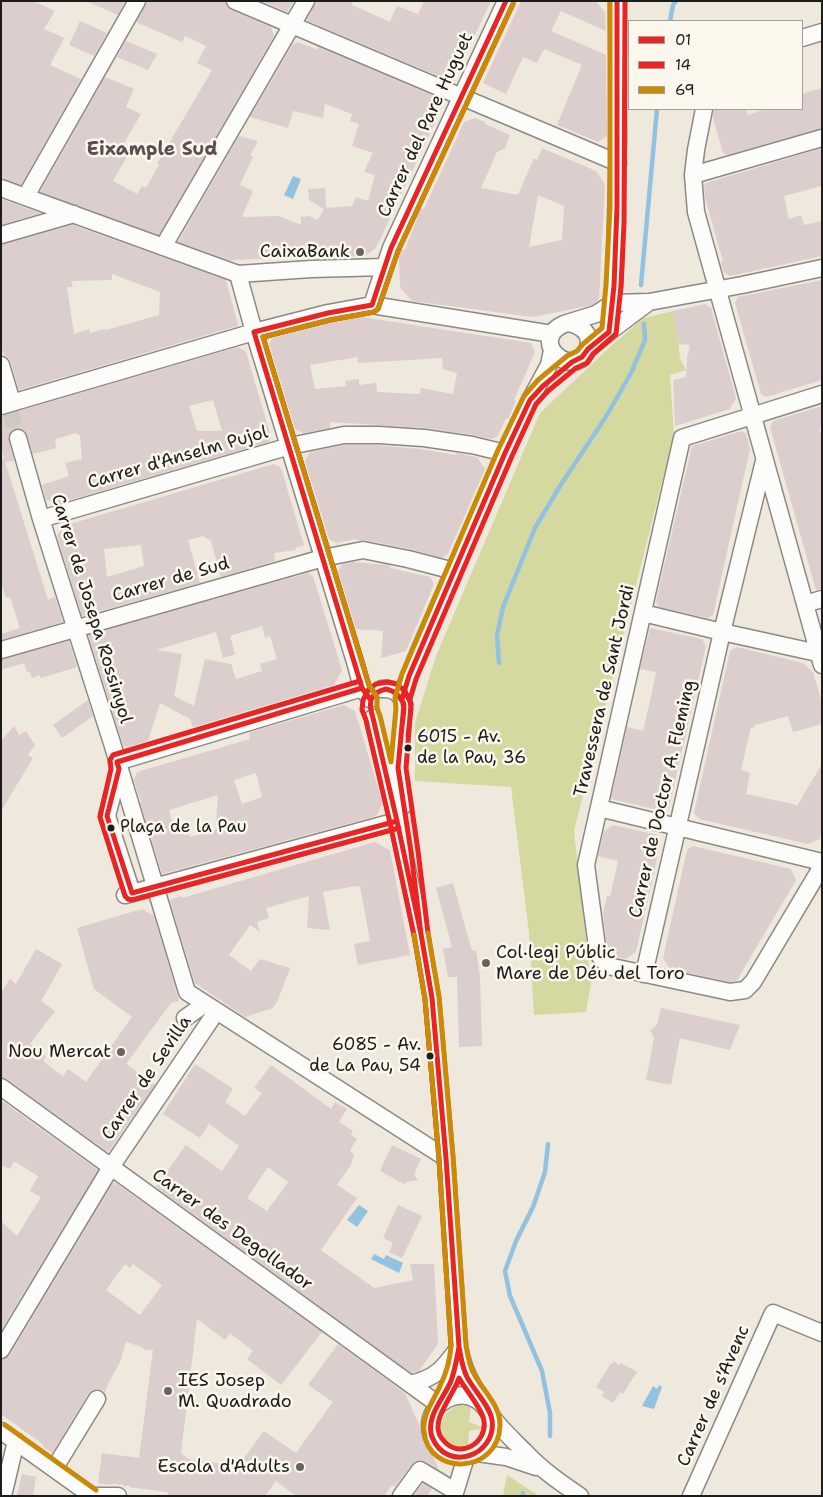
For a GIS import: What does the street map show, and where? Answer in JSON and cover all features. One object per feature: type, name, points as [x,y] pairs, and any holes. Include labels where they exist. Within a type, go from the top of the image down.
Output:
[{"type":"street","points":[[26,196],[137,1]]},
{"type":"street","points":[[235,1],[618,163]]},
{"type":"street","points":[[163,247],[306,1]]},
{"type":"street","name":"Carrer del Pare Huguet","points":[[372,305],[391,248],[506,1]]},
{"type":"street","points":[[609,332],[613,303],[618,163],[617,1]]},
{"type":"street","points":[[803,38],[822,32]]},
{"type":"street","points":[[704,110],[693,175],[696,212],[821,657]]},
{"type":"street","points":[[693,175],[822,138]]},
{"type":"street","points":[[1,188],[238,274],[319,268],[384,267]]},
{"type":"street","points":[[1,235],[74,214]]},
{"type":"street","points":[[421,934],[398,768],[405,686],[505,453],[549,365],[552,342],[559,327],[596,314],[613,303],[649,302],[718,290],[822,268]]},
{"type":"street","points":[[238,274],[323,558],[371,692],[369,709],[373,718],[397,821],[421,934],[432,998],[446,1158],[458,1348],[466,1376],[488,1411],[491,1434],[487,1443],[472,1455],[455,1494],[420,1470],[401,1496]]},
{"type":"street","points":[[530,400],[543,386],[572,362],[582,358],[588,349],[649,302]]},
{"type":"street","points":[[1,365],[8,406],[254,332],[328,313],[372,305],[552,342]]},
{"type":"street","points":[[568,323],[583,329],[588,338],[588,349]]},
{"type":"street","points":[[552,342],[558,358],[562,361],[572,362]]},
{"type":"street","points":[[753,415],[822,394]]},
{"type":"street","name":"Travessera de Sant Jordi","points":[[644,974],[608,966],[598,954],[586,865],[682,438],[753,415]]},
{"type":"street","name":"Carrer d'Anselm Pujol","points":[[41,519],[290,446],[344,435],[424,438],[472,445],[505,453]]},
{"type":"street","name":"Carrer de Josepa Rossinyol","points":[[18,438],[41,519],[76,628],[87,680],[118,766],[187,992]]},
{"type":"street","name":"Carrer de Doctor A. Fleming","points":[[644,974],[722,632],[765,459]]},
{"type":"street","name":"Carrer de Sud","points":[[1,650],[323,558],[363,550],[454,571]]},
{"type":"street","points":[[805,604],[822,599]]},
{"type":"street","points":[[642,613],[821,657]]},
{"type":"street","points":[[397,821],[129,894],[107,816],[118,766],[389,686],[420,649]]},
{"type":"street","points":[[371,692],[392,690],[400,695],[402,706],[397,720],[389,724],[380,723],[373,718]]},
{"type":"street","points":[[599,808],[822,862]]},
{"type":"street","points":[[644,974],[730,992],[745,990],[754,982],[822,866]]},
{"type":"street","name":"Carrer de Sevilla","points":[[187,992],[446,1158]]},
{"type":"street","points":[[184,1018],[211,1008]]},
{"type":"street","name":"Carrer de Sevilla","points":[[1,1350],[110,1166],[211,1008]]},
{"type":"street","name":"Carrer des Degollador","points":[[1,1087],[440,1404]]},
{"type":"street","name":"Carrer de s'Avenc","points":[[692,1496],[773,1313],[822,1333]]},
{"type":"street","points":[[410,1384],[428,1379],[437,1373],[458,1348]]},
{"type":"street","points":[[458,1348],[450,1383],[433,1414],[430,1425],[436,1445],[445,1453],[455,1457],[472,1455],[506,1457],[546,1472]]},
{"type":"street","points":[[440,1404],[458,1395],[476,1399],[546,1472],[580,1496]]},
{"type":"street","points":[[54,1469],[98,1399]]},
{"type":"street","points":[[1,1431],[92,1496],[118,1496]]},
{"type":"street","points":[[4,1496],[16,1441]]},
{"type":"green space","points":[[673,311],[680,358],[686,370],[670,375],[674,434],[574,831],[591,983],[586,1012],[534,1015],[529,933],[511,787],[415,781],[415,723],[436,656],[540,413],[611,346],[644,318]]},
{"type":"green space","points":[[459,1405],[471,1407],[469,1422],[484,1428],[469,1431],[468,1447],[458,1447],[450,1443],[442,1431],[445,1417],[450,1410]]},
{"type":"green space","points":[[507,1475],[539,1496],[503,1496]]},
{"type":"water","points":[[293,176],[301,179],[293,199],[284,195]]},
{"type":"water","points":[[359,1205],[368,1211],[357,1227],[347,1220]]},
{"type":"water","points":[[374,1254],[384,1259],[386,1255],[403,1263],[399,1273],[371,1259]]},
{"type":"water","points":[[659,1385],[662,1387],[654,1409],[642,1406],[653,1386],[657,1389]]},
{"type":"building","points":[[1,1],[33,1],[55,11],[44,29],[64,38],[50,65],[81,79],[21,185],[1,178]]},
{"type":"building","points":[[86,1],[125,1],[118,15]]},
{"type":"building","points":[[147,1],[225,1],[227,7],[231,10],[271,27],[274,36],[159,235],[40,192],[105,77],[134,89],[126,107],[141,114],[124,143],[132,148],[113,181],[137,194],[142,186],[146,188],[159,165],[157,164],[212,70],[197,63],[206,46],[185,36],[182,42],[136,22]]},
{"type":"building","points":[[261,1],[294,1],[287,12]]},
{"type":"building","points":[[316,1],[353,1],[352,5],[390,22],[397,6],[418,14],[424,1],[491,1],[454,79],[450,81],[308,21],[307,19]]},
{"type":"building","points":[[521,1],[596,1],[605,13],[606,31],[561,11],[551,31],[606,55],[607,136],[598,142],[557,125],[582,65],[544,49],[537,63],[523,57],[506,94],[483,83]]},
{"type":"building","points":[[80,21],[107,33],[94,56],[69,45]]},
{"type":"building","points":[[126,41],[157,54],[148,70],[117,57]]},
{"type":"building","points":[[298,42],[318,50],[317,46],[434,96],[440,112],[376,248],[365,256],[229,260],[178,242],[239,136],[258,141],[250,156],[253,157],[240,185],[253,191],[242,217],[279,216],[301,225],[301,217],[309,216],[318,220],[324,209],[309,200],[308,189],[325,188],[326,208],[352,206],[356,197],[368,201],[375,175],[364,172],[373,153],[352,146],[359,124],[350,121],[352,114],[325,104],[323,118],[293,111],[288,128],[250,117],[293,44]]},
{"type":"building","points":[[822,88],[822,128],[727,155],[723,153],[713,118],[714,110],[746,110],[748,115],[762,110],[803,110],[803,94]]},
{"type":"building","points":[[475,118],[510,135],[505,148],[497,152],[481,188],[518,195],[534,158],[537,160],[542,148],[596,171],[605,185],[599,299],[592,305],[533,317],[412,301],[400,287],[400,252],[405,250],[420,208],[424,209],[464,122]],"holes":[[[538,195],[564,206],[562,240],[529,247]]]},
{"type":"building","points":[[822,148],[822,186],[784,196],[789,219],[801,215],[804,225],[822,221],[822,256],[730,276],[724,272],[721,262],[723,261],[705,198],[704,186],[706,183]]},
{"type":"building","points":[[1,199],[41,213],[1,225]]},
{"type":"building","points":[[73,225],[226,280],[238,325],[19,390],[11,362],[4,355],[1,346],[1,245]],"holes":[[[112,274],[160,292],[159,315],[106,330],[90,333],[89,329],[74,334],[67,287],[73,287],[71,281],[112,280]]]},
{"type":"building","points":[[822,280],[822,380],[766,397],[761,394],[735,303],[738,297]]},
{"type":"building","points":[[705,304],[711,308],[736,398],[730,409],[675,426],[673,380],[686,377],[690,345],[679,344],[673,311]]},
{"type":"building","points":[[361,317],[531,343],[535,352],[514,400],[516,401],[508,419],[506,418],[498,436],[492,439],[425,428],[330,422],[330,428],[303,433],[295,429],[269,344],[273,338]],"holes":[[[358,357],[358,363],[442,358],[443,369],[457,373],[453,394],[421,388],[420,394],[377,392],[376,383],[359,385],[359,379],[345,381],[346,386],[315,389],[310,365]]]},
{"type":"building","points":[[238,347],[246,352],[271,437],[269,442],[56,504],[46,499],[42,485],[69,476],[65,463],[82,459],[80,435],[77,435],[77,433],[55,439],[56,448],[33,454],[25,431],[20,428],[15,429],[8,436],[14,461],[5,462],[1,448],[1,416]],"holes":[[[213,400],[222,431],[197,431],[189,406]]]},
{"type":"building","points":[[822,406],[822,428],[819,429],[822,436],[822,589],[816,590],[770,427],[773,421]]},
{"type":"building","points":[[742,431],[746,434],[750,449],[713,615],[708,618],[659,607],[656,602],[692,446]]},
{"type":"building","points":[[345,445],[374,445],[420,449],[477,457],[485,469],[448,554],[442,558],[365,540],[357,539],[336,543],[329,539],[305,461],[310,452]]},
{"type":"building","points":[[4,458],[48,600],[55,597],[63,622],[1,640],[1,634],[20,628],[10,597],[6,598],[1,583],[1,459]]},
{"type":"building","points":[[274,464],[281,468],[304,545],[295,548],[296,550],[274,553],[275,561],[221,577],[211,541],[203,536],[188,540],[200,583],[82,616],[57,536],[63,526]],"holes":[[[141,545],[144,566],[107,577],[104,549]]]},
{"type":"building","points":[[353,562],[388,565],[390,568],[430,577],[434,584],[406,651],[381,658],[383,631],[356,629],[338,571],[342,564]]},
{"type":"building","points":[[308,573],[313,576],[342,670],[334,685],[193,727],[190,719],[160,703],[148,741],[127,747],[123,745],[88,635]],"holes":[[[262,626],[265,638],[270,636],[277,659],[260,664],[262,671],[236,679],[231,664],[205,659],[194,706],[174,696],[182,654],[156,650],[216,632],[223,658],[235,654],[230,636]]]},
{"type":"building","points":[[650,628],[702,639],[706,646],[669,808],[663,811],[611,799],[627,727],[643,731],[651,697],[656,672],[640,669]]},
{"type":"building","points":[[69,641],[77,667],[41,678],[40,675],[32,678],[30,672],[27,672],[24,663],[1,670],[1,660]]},
{"type":"building","points":[[737,647],[803,663],[813,672],[822,702],[822,724],[793,732],[788,716],[755,725],[754,728],[751,727],[741,770],[750,773],[746,794],[797,806],[822,764],[822,828],[820,839],[808,844],[699,819],[694,813],[730,651]]},
{"type":"building","points":[[88,700],[93,716],[62,738],[53,725]]},
{"type":"building","points":[[344,705],[355,711],[383,803],[376,816],[162,874],[134,780],[137,772],[250,739],[249,733]],"holes":[[[256,773],[262,797],[242,804],[234,780]],[[218,795],[216,823],[218,829],[190,837],[188,830],[176,834],[169,810]]]},
{"type":"building","points":[[14,726],[19,735],[26,731],[35,745],[28,755],[33,758],[1,811],[1,741]]},
{"type":"building","points":[[613,825],[658,835],[661,841],[636,952],[626,959],[614,956],[607,947],[603,913],[607,896],[610,897],[618,861],[598,856],[604,831]]},
{"type":"building","points":[[375,842],[390,850],[410,955],[358,965],[354,944],[370,941],[360,886],[350,887],[323,892],[330,930],[307,928],[309,896],[266,908],[269,918],[257,922],[260,932],[250,925],[229,955],[251,971],[260,959],[290,968],[273,1008],[245,1017],[195,983],[170,902],[172,899],[181,896],[182,898]]},
{"type":"building","points":[[693,846],[791,869],[796,880],[738,980],[730,982],[670,969],[663,958],[687,850]]},
{"type":"building","points":[[453,883],[472,951],[476,950],[480,976],[482,1046],[459,1047],[457,977],[448,977],[443,949],[452,947],[436,888]]},
{"type":"building","points":[[142,909],[154,916],[179,1001],[171,1003],[126,1064],[155,1085],[109,1151],[106,1151],[7,1079],[1,1077],[1,992],[10,979],[16,984],[36,949],[62,964],[41,1001],[55,1011],[30,1044],[46,1056],[43,1061],[63,1076],[68,1069],[86,1082],[132,1017],[94,989],[77,928]]},
{"type":"building","points":[[661,1008],[740,1025],[730,1050],[680,1038],[671,1085],[646,1080],[654,1038],[650,1030],[657,1025]]},
{"type":"building","points":[[195,1064],[233,1089],[225,1102],[245,1116],[262,1093],[254,1088],[271,1065],[331,1109],[335,1102],[347,1109],[339,1122],[353,1131],[351,1135],[357,1139],[350,1151],[354,1154],[351,1165],[337,1185],[357,1198],[321,1250],[374,1288],[413,1280],[410,1264],[434,1264],[438,1344],[419,1371],[411,1373],[156,1187],[186,1145],[222,1171],[239,1146],[209,1124],[200,1138],[163,1114]],"holes":[[[268,1167],[288,1182],[267,1211],[247,1198]]]},
{"type":"building","points":[[1,1100],[98,1170],[1,1330],[1,1221],[17,1236],[41,1197],[30,1191],[38,1176],[14,1161],[10,1169],[1,1165]]},
{"type":"building","points":[[392,1145],[421,1159],[414,1174],[418,1180],[404,1184],[380,1171]]},
{"type":"building","points":[[113,1183],[116,1183],[322,1332],[281,1385],[247,1359],[253,1351],[230,1333],[225,1340],[197,1319],[181,1453],[188,1459],[238,1466],[264,1431],[296,1453],[333,1402],[308,1385],[338,1344],[405,1393],[420,1427],[423,1440],[439,1470],[425,1461],[415,1461],[395,1487],[392,1485],[384,1496],[296,1496],[276,1481],[265,1496],[168,1496],[168,1492],[129,1487],[130,1485],[123,1486],[123,1484],[117,1485],[117,1483],[110,1485],[98,1483],[102,1453],[139,1458],[153,1350],[146,1350],[126,1342],[120,1362],[105,1393],[97,1389],[89,1393],[52,1453],[1,1414],[1,1360],[10,1355]],"holes":[[[125,1264],[130,1268],[133,1264],[162,1285],[140,1315],[106,1290]]]},
{"type":"building","points":[[398,1205],[422,1216],[402,1258],[389,1252],[393,1243],[383,1238]]},
{"type":"building","points":[[614,1361],[637,1372],[623,1394],[620,1392],[613,1403],[602,1396],[604,1392],[596,1387]]},
{"type":"building","points":[[22,1474],[36,1477],[33,1496],[17,1496]]},
{"type":"building","points":[[423,1483],[432,1489],[427,1496],[414,1496]]},
{"type":"waterway","points":[[670,20],[673,5],[676,1]]},
{"type":"waterway","points":[[641,285],[657,110]]},
{"type":"waterway","points":[[499,663],[497,636],[503,607],[535,528],[607,415],[631,373],[645,340],[644,324]]},
{"type":"waterway","points":[[548,1144],[545,1172],[533,1207],[516,1241],[505,1271],[510,1296],[542,1371],[550,1413],[550,1436]]},
{"type":"tunnel","points":[[10,411],[18,438]]},
{"type":"transit line","name":"01","points":[[370,699],[362,688],[254,332],[328,313],[372,305],[391,248],[506,1]]},
{"type":"transit line","name":"69","points":[[513,4],[398,251],[378,309],[374,312],[330,320],[263,337],[369,685],[377,697],[377,708],[391,762],[396,709],[395,698],[402,674],[498,450],[524,396],[538,380],[567,356],[577,351],[602,328],[610,207],[610,1]]},
{"type":"transit line","name":"01","points":[[401,735],[404,709],[402,699],[409,676],[505,453],[530,400],[543,386],[572,362],[582,357],[588,349],[609,332],[614,286],[617,207],[617,1]]},
{"type":"transit line","name":"14","points":[[408,736],[411,709],[410,699],[416,679],[536,404],[548,391],[576,368],[587,363],[593,354],[616,334],[621,286],[624,223],[625,1]]},
{"type":"transit line","name":"14","points":[[376,695],[369,685],[263,337],[330,320],[374,312],[378,309],[398,251],[513,4]]},
{"type":"transit line","name":"14","points":[[360,681],[113,755],[110,760],[111,769],[100,817],[125,896],[132,900],[399,828]]},
{"type":"transit line","name":"14","points":[[428,933],[406,768],[411,704],[405,691],[396,684],[387,682],[376,684],[369,689],[363,700],[362,710],[390,823],[414,935],[425,999],[439,1159],[451,1346]]},
{"type":"transit line","name":"01","points":[[362,688],[117,762],[119,769],[107,816],[132,893],[397,821]]},
{"type":"transit line","name":"01","points":[[386,689],[397,694],[404,704],[398,768],[421,934],[370,703],[376,693],[386,689]]},
{"type":"transit line","name":"69","points":[[414,935],[425,999],[439,1159],[451,1346],[449,1362],[444,1377],[426,1414],[424,1432],[429,1447],[438,1457],[450,1463],[463,1464],[476,1461],[488,1454],[496,1442],[500,1426],[494,1404],[472,1369],[466,1346],[453,1157],[439,997],[428,933]]},
{"type":"transit line","name":"01","points":[[421,934],[432,998],[446,1158],[459,1347]]},
{"type":"transit line","name":"01","points":[[459,1347],[465,1373],[488,1409],[492,1420],[491,1432],[487,1443],[470,1456],[459,1457],[448,1455],[439,1448],[432,1437],[431,1430],[433,1415],[451,1381],[459,1347]]},
{"type":"transit line","name":"14","points":[[459,1378],[477,1405],[484,1421],[484,1429],[477,1442],[464,1449],[450,1446],[441,1438],[438,1429],[443,1409],[459,1378]]},
{"type":"transit line","name":"69","points":[[5,1425],[96,1490]]},
{"type":"place","name":"CaixaBank","points":[[360,252]]},
{"type":"place","name":"6015 - Av. de la Pau, 36","points":[[408,748]]},
{"type":"place","name":"Plaça de la Pau","points":[[111,828]]},
{"type":"place","name":"Col·legi Públic Mare de Déu del Toro","points":[[486,963]]},
{"type":"place","name":"Nou Mercat","points":[[121,1052]]},
{"type":"place","name":"6085 - Av. de La Pau, 54","points":[[430,1056]]},
{"type":"place","name":"IES Josep M. Quadrado","points":[[168,1391]]},
{"type":"place","name":"Escola d'Adults","points":[[300,1467]]},
{"type":"district","name":"Eixample Sud","points":[[152,150]]}]
